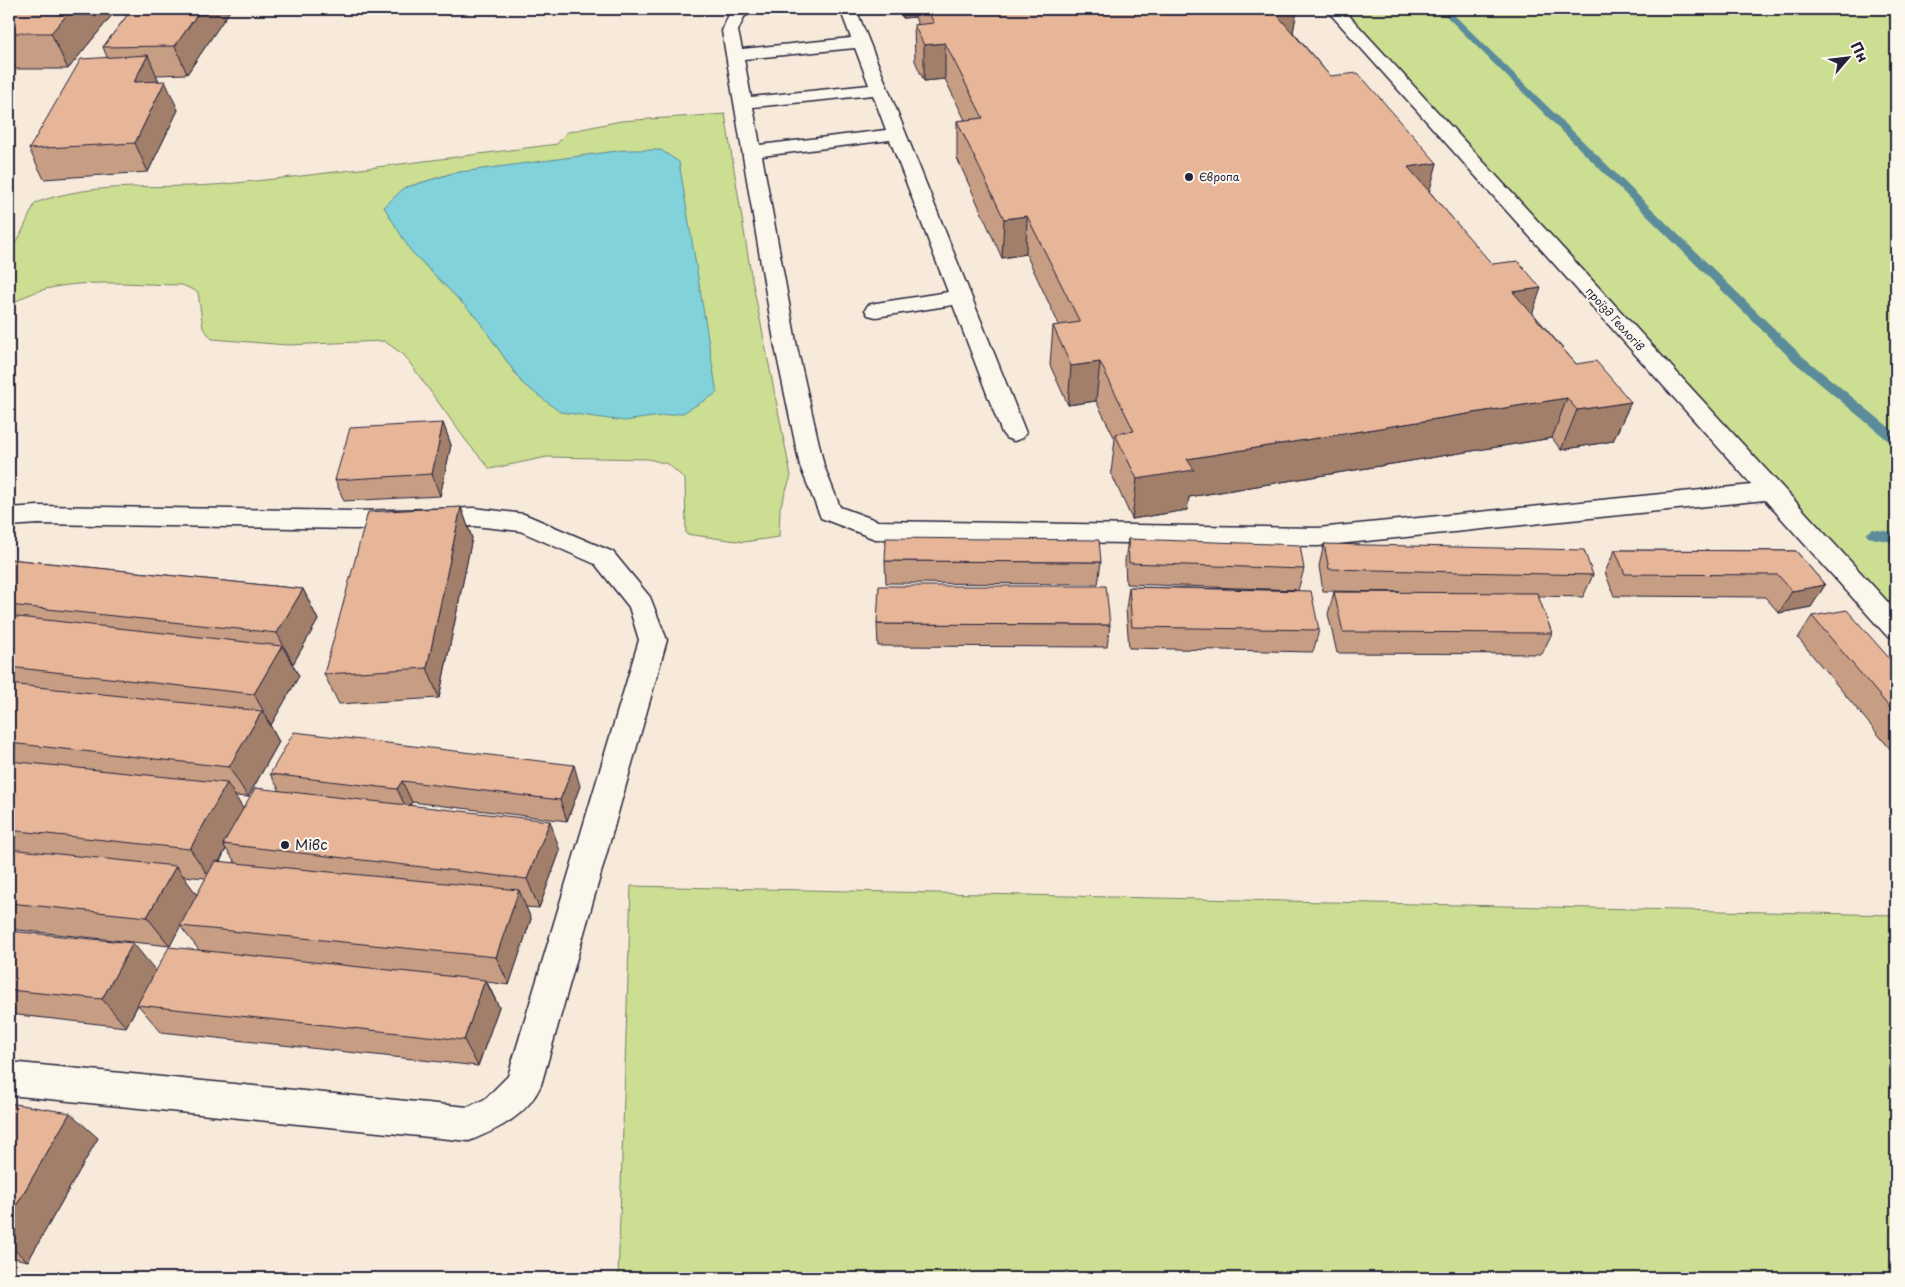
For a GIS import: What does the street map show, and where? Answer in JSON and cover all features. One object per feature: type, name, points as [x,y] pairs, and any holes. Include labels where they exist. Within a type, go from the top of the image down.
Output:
[{"type":"street","points":[[748,9],[737,14],[730,31],[786,347],[812,466],[830,512],[875,530],[1318,537],[1772,492]]},
{"type":"street","points":[[848,9],[1014,433]]},
{"type":"street","name":"проїзд Геологів","points":[[1334,9],[1896,628]]},
{"type":"street","points":[[735,55],[861,42]]},
{"type":"street","points":[[743,103],[879,89]]},
{"type":"street","points":[[752,152],[897,134]]},
{"type":"street","points":[[876,310],[961,297]]},
{"type":"street","points":[[9,517],[38,515],[354,520],[474,517],[524,523],[604,558],[641,604],[653,640],[523,1085],[498,1111],[469,1124],[9,1078]]},
{"type":"green space","points":[[452,9],[585,9],[457,13]]},
{"type":"green space","points":[[1340,9],[1896,9],[1896,610]]},
{"type":"green space","points":[[725,114],[751,274],[791,476],[780,508],[779,537],[744,542],[686,534],[685,479],[668,464],[648,459],[547,457],[490,469],[467,442],[404,355],[384,341],[287,345],[212,339],[203,328],[198,292],[182,285],[91,283],[67,285],[45,289],[25,296],[9,307],[9,250],[19,238],[35,203],[58,196],[106,188],[202,186],[268,180],[557,144],[567,132],[621,121]],"holes":[[[549,162],[522,383],[477,318],[410,250],[404,188],[453,173]]]},
{"type":"green space","points":[[631,886],[1896,915],[1896,1278],[618,1278]]},
{"type":"water","points":[[624,150],[661,150],[679,162],[717,393],[683,413],[624,421],[560,412],[522,383],[477,318],[410,250],[384,207],[404,188],[453,173]]},
{"type":"building","points":[[9,9],[72,9],[51,33],[9,33]]},
{"type":"building","points":[[132,9],[201,9],[175,46],[103,47]]},
{"type":"building","points":[[927,9],[1272,9],[1330,76],[1358,73],[1437,163],[1408,167],[1492,264],[1518,261],[1541,288],[1513,292],[1576,364],[1596,361],[1631,402],[1577,410],[1567,398],[1187,459],[1194,470],[1137,479],[1115,434],[1134,431],[1100,362],[1071,366],[1053,326],[1080,322],[1027,216],[1004,219],[957,121],[983,118],[945,43],[924,45],[914,25],[934,23]]},
{"type":"building","points":[[148,55],[134,82],[165,81],[135,143],[29,149],[81,59]]},
{"type":"building","points":[[443,423],[432,474],[335,480],[350,428]]},
{"type":"building","points":[[461,507],[427,668],[324,674],[368,512]]},
{"type":"building","points":[[886,538],[1099,540],[1101,562],[885,561]]},
{"type":"building","points":[[1128,539],[1300,545],[1304,569],[1129,563]]},
{"type":"building","points":[[1324,544],[1584,550],[1593,575],[1329,569]]},
{"type":"building","points":[[1615,550],[1796,551],[1825,585],[1792,591],[1778,575],[1625,574]]},
{"type":"building","points":[[9,559],[303,589],[277,633],[9,605]]},
{"type":"building","points":[[879,586],[1106,586],[1110,625],[877,624]]},
{"type":"building","points":[[1129,587],[1311,591],[1319,630],[1132,627]]},
{"type":"building","points":[[1334,592],[1537,593],[1552,633],[1343,632]]},
{"type":"building","points":[[1847,610],[1896,666],[1896,715],[1812,616]]},
{"type":"building","points":[[9,616],[282,646],[254,694],[9,667]]},
{"type":"building","points":[[9,684],[262,711],[229,767],[9,743]]},
{"type":"building","points":[[294,732],[574,765],[560,800],[402,781],[397,789],[270,774]]},
{"type":"building","points":[[9,761],[227,783],[190,849],[9,830]]},
{"type":"building","points":[[255,788],[550,821],[527,879],[223,844]]},
{"type":"building","points":[[9,849],[176,866],[147,917],[9,903]]},
{"type":"building","points":[[215,861],[519,890],[496,957],[180,926]]},
{"type":"building","points":[[9,931],[133,943],[102,999],[9,990]]},
{"type":"building","points":[[169,947],[485,980],[464,1040],[137,1005]]},
{"type":"building","points":[[9,1103],[70,1113],[9,1218]]},
{"type":"waterway","points":[[1443,9],[1797,358],[1896,440]]},
{"type":"waterway","points":[[1873,534],[1896,538]]},
{"type":"place","name":"Європа","points":[[1189,177]]},
{"type":"place","name":"Мівс","points":[[285,845]]}]
